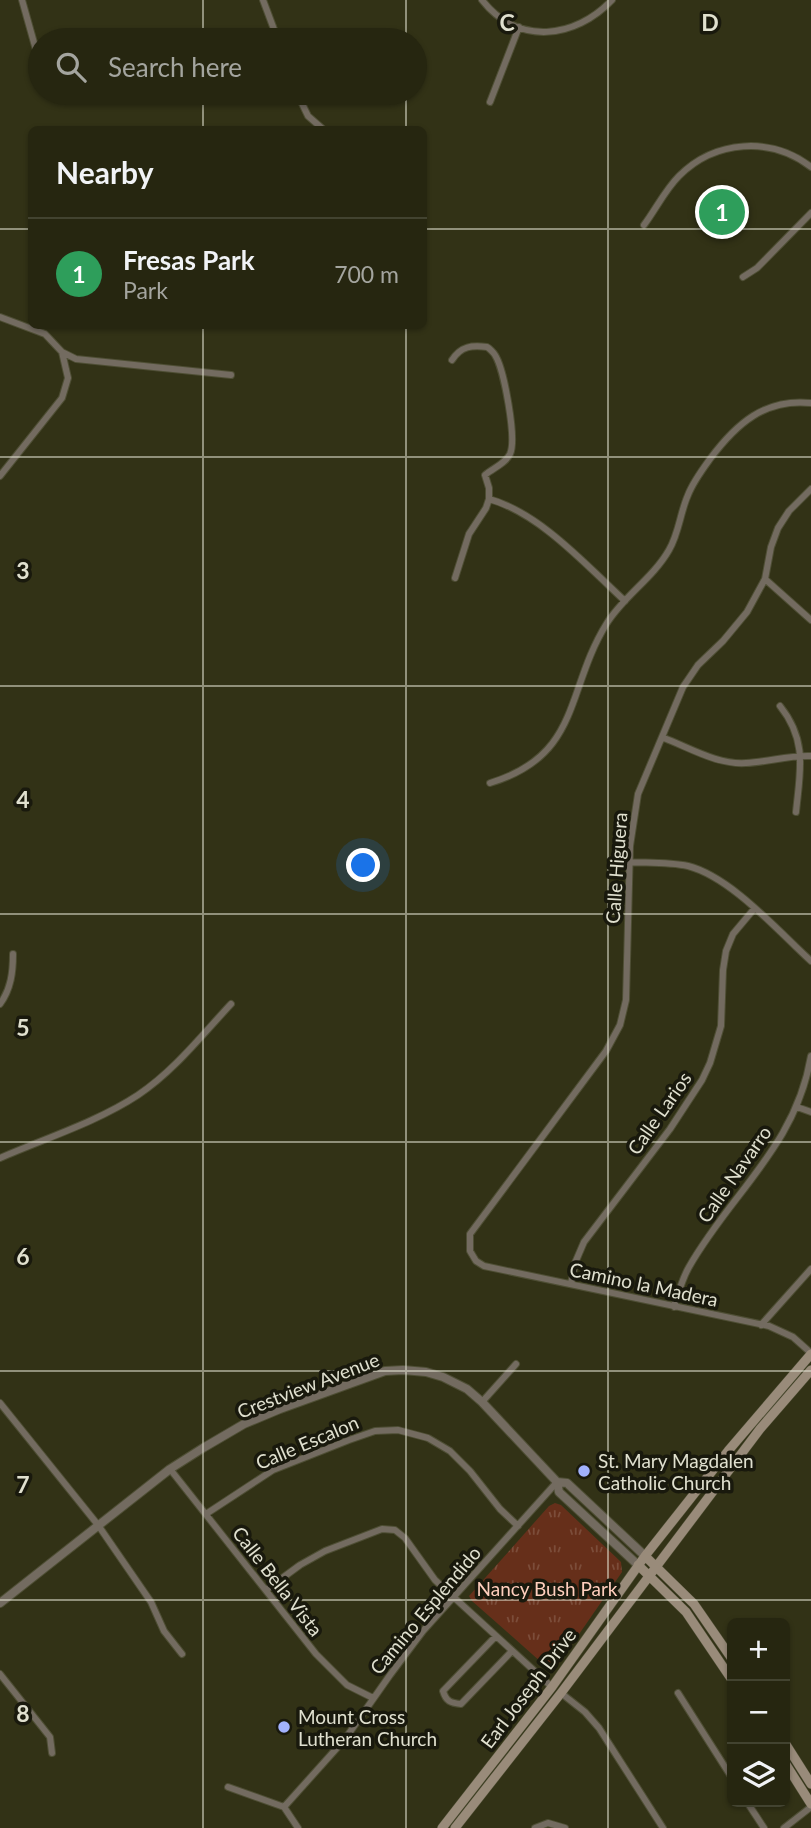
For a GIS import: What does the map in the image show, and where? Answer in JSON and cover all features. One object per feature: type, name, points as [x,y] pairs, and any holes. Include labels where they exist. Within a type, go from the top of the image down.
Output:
[{"type":"main road","name":"Earl Joseph Drive","points":[[442,1828],[552,1687],[638,1565],[728,1451],[811,1353]]},
{"type":"main road","name":"Earl Joseph Drive","points":[[455,1828],[561,1693],[760,1429],[811,1370]]},
{"type":"main road","points":[[645,1556],[702,1613],[727,1651]]},
{"type":"main road","points":[[638,1565],[694,1621],[727,1672]]},
{"type":"main road","points":[[786,1744],[811,1784]]},
{"type":"main road","points":[[790,1771],[811,1806]]},
{"type":"street","points":[[22,0],[30,28]]},
{"type":"street","points":[[263,0],[274,28]]},
{"type":"street","points":[[482,0],[495,14],[519,27],[550,32],[574,28],[596,16],[612,0]]},
{"type":"street","points":[[490,102],[519,27]]},
{"type":"street","points":[[303,105],[308,116],[319,126]]},
{"type":"street","points":[[644,225],[681,174],[715,153],[738,147],[765,146],[785,151],[811,167]]},
{"type":"street","points":[[743,277],[757,268],[811,213]]},
{"type":"street","points":[[0,317],[28,328]]},
{"type":"street","points":[[32,329],[45,334],[62,352],[85,361],[231,375]]},
{"type":"street","points":[[452,360],[463,348],[487,347],[495,354],[513,430],[513,442],[507,460],[485,475],[489,499],[469,534],[455,578]]},
{"type":"street","points":[[0,475],[62,398],[68,378],[62,352]]},
{"type":"street","points":[[490,783],[527,768],[544,755],[557,738],[606,625],[666,556],[694,483],[736,428],[750,416],[767,408],[785,403],[811,403]]},
{"type":"street","name":"Calle Higuera","points":[[470,1251],[469,1239],[475,1225],[590,1072],[620,1025],[626,1000],[631,831],[638,794],[690,676],[736,627],[758,595],[765,579],[778,528],[789,511],[811,489]]},
{"type":"street","points":[[489,499],[506,505],[539,525],[625,601]]},
{"type":"street","points":[[765,579],[811,620]]},
{"type":"street","points":[[780,706],[798,735],[800,755],[796,812]]},
{"type":"street","points":[[664,738],[729,762],[754,763],[800,755],[811,756]]},
{"type":"street","points":[[629,862],[680,864],[720,881],[811,961]]},
{"type":"street","name":"Calle Larios","points":[[571,1284],[577,1256],[584,1242],[670,1129],[702,1080],[721,1026],[726,951],[733,934],[754,909]]},
{"type":"street","points":[[0,1004],[12,978],[13,954]]},
{"type":"street","points":[[0,1158],[116,1108],[140,1094],[169,1070],[231,1004]]},
{"type":"street","name":"Calle Navarro","points":[[674,1307],[688,1268],[765,1161],[797,1107],[811,1056]]},
{"type":"street","points":[[797,1107],[811,1112]]},
{"type":"street","name":"Camino la Madera","points":[[470,1251],[476,1261],[484,1266],[761,1325],[786,1333],[811,1353]]},
{"type":"street","points":[[761,1325],[811,1269]]},
{"type":"street","points":[[482,1402],[516,1364]]},
{"type":"street","name":"Crestview Avenue","points":[[0,1603],[170,1469],[214,1441],[289,1405],[385,1371],[414,1370],[437,1375],[467,1389],[558,1482],[559,1492],[638,1565]]},
{"type":"street","points":[[0,1403],[98,1525],[151,1602],[164,1631],[182,1654]]},
{"type":"street","name":"Calle Escalon","points":[[206,1514],[273,1470],[349,1440],[375,1432],[398,1430],[428,1438],[450,1451],[470,1471],[499,1509],[518,1526]]},
{"type":"street","name":"Calle Bella Vista","points":[[170,1469],[332,1673],[347,1685],[373,1698]]},
{"type":"street","name":"Crestview Avenue","points":[[558,1482],[567,1483],[645,1556]]},
{"type":"street","name":"Camino Esplendido","points":[[284,1807],[331,1757],[407,1651],[558,1482]]},
{"type":"street","points":[[266,1590],[316,1555],[389,1528],[401,1533],[425,1567],[454,1597],[552,1687]]},
{"type":"street","points":[[496,1636],[443,1690],[445,1699],[461,1704],[512,1650]]},
{"type":"street","points":[[0,1674],[50,1737],[52,1753]]},
{"type":"street","points":[[561,1693],[585,1712],[599,1728],[663,1828]]},
{"type":"street","points":[[678,1693],[727,1770]]},
{"type":"street","points":[[228,1787],[284,1807],[298,1828]]},
{"type":"street","points":[[784,1828],[811,1806]]},
{"type":"street","points":[[750,1807],[764,1828]]},
{"type":"street","points":[[535,1828],[552,1823],[565,1828]]},
{"type":"green space","name":"Nancy Bush Park","points":[[555,1503],[561,1505],[621,1562],[622,1572],[557,1666],[550,1670],[469,1596],[549,1506]]},
{"type":"place","name":"Fresas Park","points":[[722,212]]},
{"type":"place","name":"St. Mary Magdalen Catholic Church","points":[[584,1471]]},
{"type":"place","name":"Mount Cross Lutheran Church","points":[[284,1727]]}]
